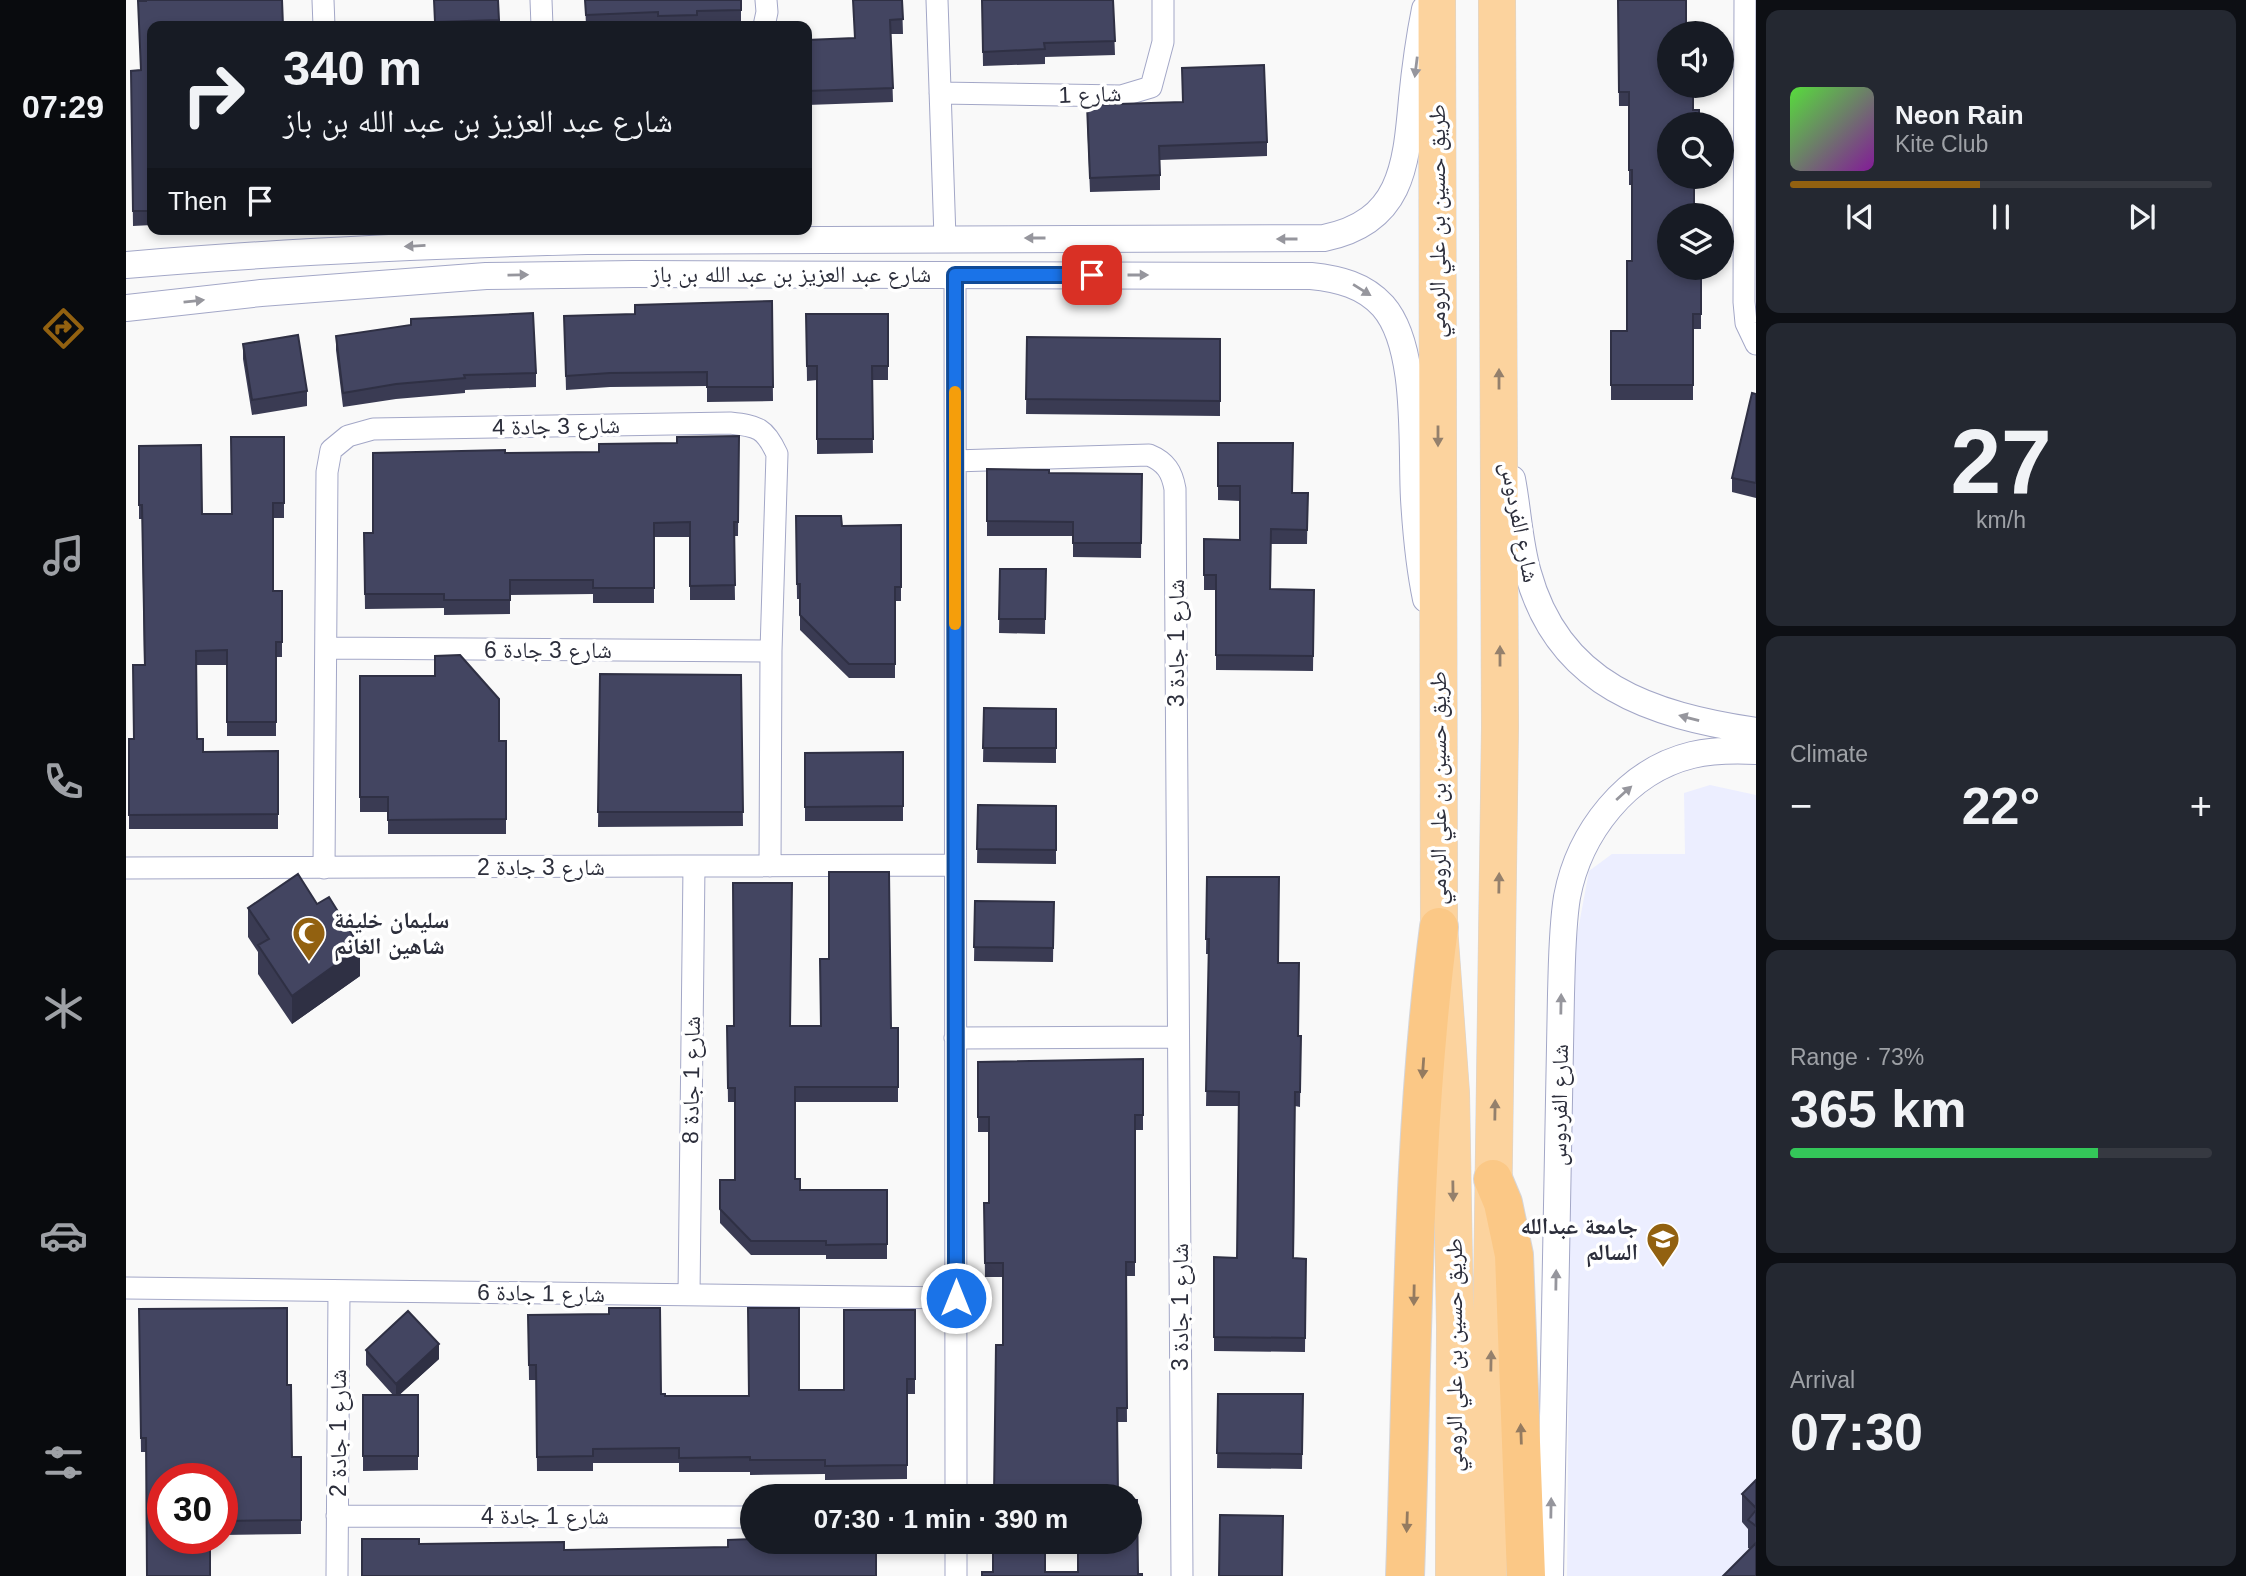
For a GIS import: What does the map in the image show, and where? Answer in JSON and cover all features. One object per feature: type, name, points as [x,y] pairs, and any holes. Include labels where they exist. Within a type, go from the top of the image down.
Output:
[{"type":"highway","name":"طريق حسين بن علي الرومي","points":[[1437,0],[1439,927],[1451,1093],[1455,1326],[1454,1576]]},
{"type":"highway","name":"طريق حسين بن علي الرومي","points":[[1488,1576],[1500,727],[1497,0]]},
{"type":"highway","points":[[1405,1576],[1417,1161],[1425,1044],[1439,927]]},
{"type":"highway","points":[[1493,1179],[1503,1203],[1514,1255],[1526,1576]]},
{"type":"street","points":[[323,0],[324,21]]},
{"type":"street","points":[[541,0],[542,21]]},
{"type":"street","points":[[765,21],[766,0]]},
{"type":"street","points":[[937,0],[945,238]]},
{"type":"street","name":"شارع 1","points":[[940,93],[1121,96],[1151,87],[1163,42],[1163,0]]},
{"type":"street","name":"شارع عبد العزيز بن عبد الله بن باز","points":[[126,265],[248,254],[465,244],[945,238],[1312,239],[1353,231],[1377,214],[1400,180],[1409,140],[1415,67],[1427,0]]},
{"type":"street","points":[[1745,0],[1744,303],[1746,323],[1756,344]]},
{"type":"street","points":[[486,276],[485,264],[488,255],[496,252],[570,251],[587,241]]},
{"type":"street","points":[[345,286],[365,275],[452,264],[463,260],[465,244]]},
{"type":"street","points":[[955,275],[956,1484]]},
{"type":"street","name":"شارع عبد العزيز بن عبد الله بن باز","points":[[126,308],[261,293],[486,276],[1311,276],[1351,283],[1369,293],[1384,307],[1392,320],[1406,363],[1410,393],[1416,537],[1438,658]]},
{"type":"street","name":"شارع 3 جادة 4","points":[[324,867],[327,472],[331,450],[348,436],[373,429],[730,423],[751,425],[768,434],[777,454],[771,651],[770,866]]},
{"type":"street","name":"شارع الفردوس","points":[[1499,426],[1514,485],[1522,547],[1535,595],[1544,619],[1570,654],[1603,683],[1642,704],[1703,721],[1756,731]]},
{"type":"street","name":"شارع 1 جادة 3","points":[[955,461],[1149,455],[1159,459],[1172,472],[1175,489],[1182,1576]]},
{"type":"street","name":"شارع 3 جادة 6","points":[[326,649],[771,651]]},
{"type":"street","name":"شارع الفردوس","points":[[1550,1576],[1561,993],[1567,898],[1573,873],[1594,828],[1609,808],[1638,781],[1690,756],[1724,751],[1756,751]]},
{"type":"street","name":"شارع 3 جادة 2","points":[[126,868],[956,865]]},
{"type":"street","name":"شارع 1 جادة 8","points":[[689,1294],[694,866]]},
{"type":"street","points":[[956,1038],[1178,1037]]},
{"type":"street","name":"شارع 1 جادة 6","points":[[126,1288],[956,1298]]},
{"type":"street","name":"شارع 1 جادة 2","points":[[337,1576],[339,1291]]},
{"type":"street","name":"شارع 1 جادة 4","points":[[337,1516],[740,1517]]},
{"type":"street","points":[[956,1554],[956,1576]]},
{"type":"shaded area","name":"جامعة عبدالله السالم","points":[[1710,785],[1756,795],[1756,1576],[1567,1576],[1572,962],[1589,871],[1612,854],[1685,854],[1684,793]]},
{"type":"building","points":[[282,0],[283,21],[147,21],[147,211],[133,211],[131,71],[141,70],[138,1]]},
{"type":"building","points":[[434,0],[498,0],[499,20],[435,21]]},
{"type":"building","points":[[585,0],[741,0],[741,10],[697,11],[697,15],[658,16],[658,12],[586,15]]},
{"type":"building","points":[[853,0],[902,0],[903,19],[890,20],[893,88],[812,91],[812,40],[855,38]]},
{"type":"building","points":[[982,0],[1113,0],[1115,41],[1044,43],[1045,49],[983,52]]},
{"type":"building","points":[[1618,0],[1686,0],[1686,21],[1657,21],[1657,98],[1693,98],[1693,110],[1699,112],[1657,112],[1657,189],[1694,189],[1694,203],[1657,203],[1657,280],[1701,280],[1701,314],[1693,314],[1693,385],[1611,385],[1611,331],[1627,331],[1627,261],[1632,261],[1629,92],[1619,92]]},
{"type":"building","points":[[1264,65],[1267,142],[1159,146],[1160,175],[1090,178],[1087,105],[1183,102],[1182,68]]},
{"type":"building","points":[[772,301],[773,387],[707,387],[707,372],[566,376],[564,316],[635,314],[635,305]]},
{"type":"building","points":[[533,313],[536,373],[464,375],[465,378],[396,384],[343,393],[336,336],[411,325],[411,319]]},
{"type":"building","points":[[806,314],[888,314],[888,366],[872,366],[873,439],[817,439],[817,366],[807,366]]},
{"type":"building","points":[[298,335],[307,391],[252,400],[243,344]]},
{"type":"building","points":[[1027,337],[1220,339],[1220,401],[1026,399]]},
{"type":"building","points":[[1752,393],[1756,394],[1756,483],[1732,478]]},
{"type":"building","points":[[739,436],[738,522],[734,522],[735,585],[690,586],[690,522],[654,523],[654,588],[593,588],[593,580],[510,580],[510,600],[444,600],[444,594],[365,594],[364,533],[373,533],[373,453],[505,450],[505,453],[599,452],[599,444],[677,443],[677,437]]},
{"type":"building","points":[[231,437],[284,437],[284,503],[273,503],[273,591],[282,591],[282,642],[276,642],[276,722],[227,722],[227,650],[196,651],[197,739],[203,739],[203,752],[278,751],[278,814],[129,815],[129,739],[134,739],[133,665],[145,665],[139,446],[201,445],[202,514],[232,514]]},
{"type":"building","points":[[1218,443],[1293,443],[1292,493],[1308,493],[1307,530],[1271,529],[1270,589],[1314,590],[1313,656],[1216,655],[1216,575],[1204,575],[1204,539],[1240,540],[1240,486],[1218,486]]},
{"type":"building","points":[[987,469],[1142,474],[1141,543],[1073,543],[1073,522],[987,521]]},
{"type":"building","points":[[796,516],[841,516],[842,526],[901,525],[901,587],[895,587],[895,664],[849,664],[800,615]]},
{"type":"building","points":[[1000,569],[1046,569],[1045,619],[999,619]]},
{"type":"building","points":[[460,655],[499,699],[499,741],[506,741],[506,819],[388,820],[388,797],[360,797],[360,676],[435,676],[435,656]]},
{"type":"building","points":[[600,674],[741,675],[743,812],[598,812]]},
{"type":"building","points":[[984,708],[1056,709],[1056,748],[983,748]]},
{"type":"building","points":[[903,752],[903,806],[805,807],[805,753]]},
{"type":"building","points":[[978,805],[1056,806],[1056,850],[977,849]]},
{"type":"building","points":[[829,872],[889,872],[891,1028],[898,1028],[898,1087],[795,1087],[795,1179],[800,1179],[800,1190],[887,1190],[887,1244],[826,1245],[826,1241],[751,1241],[720,1209],[720,1180],[735,1180],[735,1088],[728,1088],[727,1026],[734,1026],[733,883],[792,883],[790,1026],[821,1026],[820,959],[829,959]]},
{"type":"building","name":"سليمان خليفة شاهين الغانم","points":[[298,874],[317,904],[329,897],[360,947],[292,996],[258,945],[269,939],[248,908]]},
{"type":"building","points":[[1207,877],[1279,877],[1278,963],[1299,963],[1300,1092],[1295,1092],[1293,1258],[1306,1259],[1305,1338],[1214,1337],[1214,1257],[1237,1258],[1239,1092],[1206,1091],[1209,939],[1206,939]]},
{"type":"building","points":[[975,901],[1054,902],[1053,948],[974,947]]},
{"type":"building","points":[[1143,1059],[1143,1115],[1135,1115],[1135,1262],[1126,1262],[1127,1408],[1117,1408],[1118,1484],[994,1484],[996,1345],[1003,1345],[1003,1263],[985,1263],[984,1203],[989,1203],[989,1117],[978,1117],[978,1062]]},
{"type":"building","points":[[287,1308],[287,1385],[291,1385],[292,1457],[301,1457],[301,1520],[238,1521],[238,1463],[147,1463],[147,1554],[210,1554],[210,1576],[147,1576],[146,1438],[141,1438],[139,1309]]},
{"type":"building","points":[[609,1308],[660,1308],[661,1394],[665,1396],[749,1396],[748,1308],[799,1308],[799,1390],[844,1390],[844,1310],[915,1310],[915,1379],[907,1379],[907,1465],[825,1466],[825,1460],[679,1458],[679,1448],[593,1449],[593,1456],[537,1457],[536,1365],[529,1365],[528,1315],[609,1314]]},
{"type":"building","points":[[408,1311],[439,1344],[396,1384],[366,1350]]},
{"type":"building","points":[[1218,1394],[1303,1394],[1302,1454],[1217,1453]]},
{"type":"building","points":[[363,1395],[418,1395],[418,1456],[363,1456]]},
{"type":"building","points":[[1756,1480],[1756,1508],[1742,1494]]},
{"type":"building","points":[[1756,1510],[1756,1526],[1748,1520]]},
{"type":"building","points":[[1220,1515],[1283,1516],[1282,1576],[1219,1576]]},
{"type":"building","points":[[362,1539],[419,1539],[419,1544],[564,1542],[564,1550],[728,1547],[728,1540],[740,1540],[740,1554],[876,1554],[876,1576],[362,1576]]},
{"type":"building","points":[[1756,1543],[1756,1576],[1723,1576]]},
{"type":"building","points":[[993,1554],[1045,1554],[1045,1572],[1078,1572],[1078,1554],[1138,1554],[1138,1574],[1142,1576],[982,1576],[982,1572],[993,1572]]},
{"type":"slow traffic","points":[[955,392],[955,624]]},
{"type":"place","name":"سليمان خليفة شاهين الغانم","points":[[309,963]]},
{"type":"place","name":"جامعة عبدالله السالم","points":[[1663,1269]]},
{"type":"route","points":[[956,1298],[955,275],[1092,275]]}]
